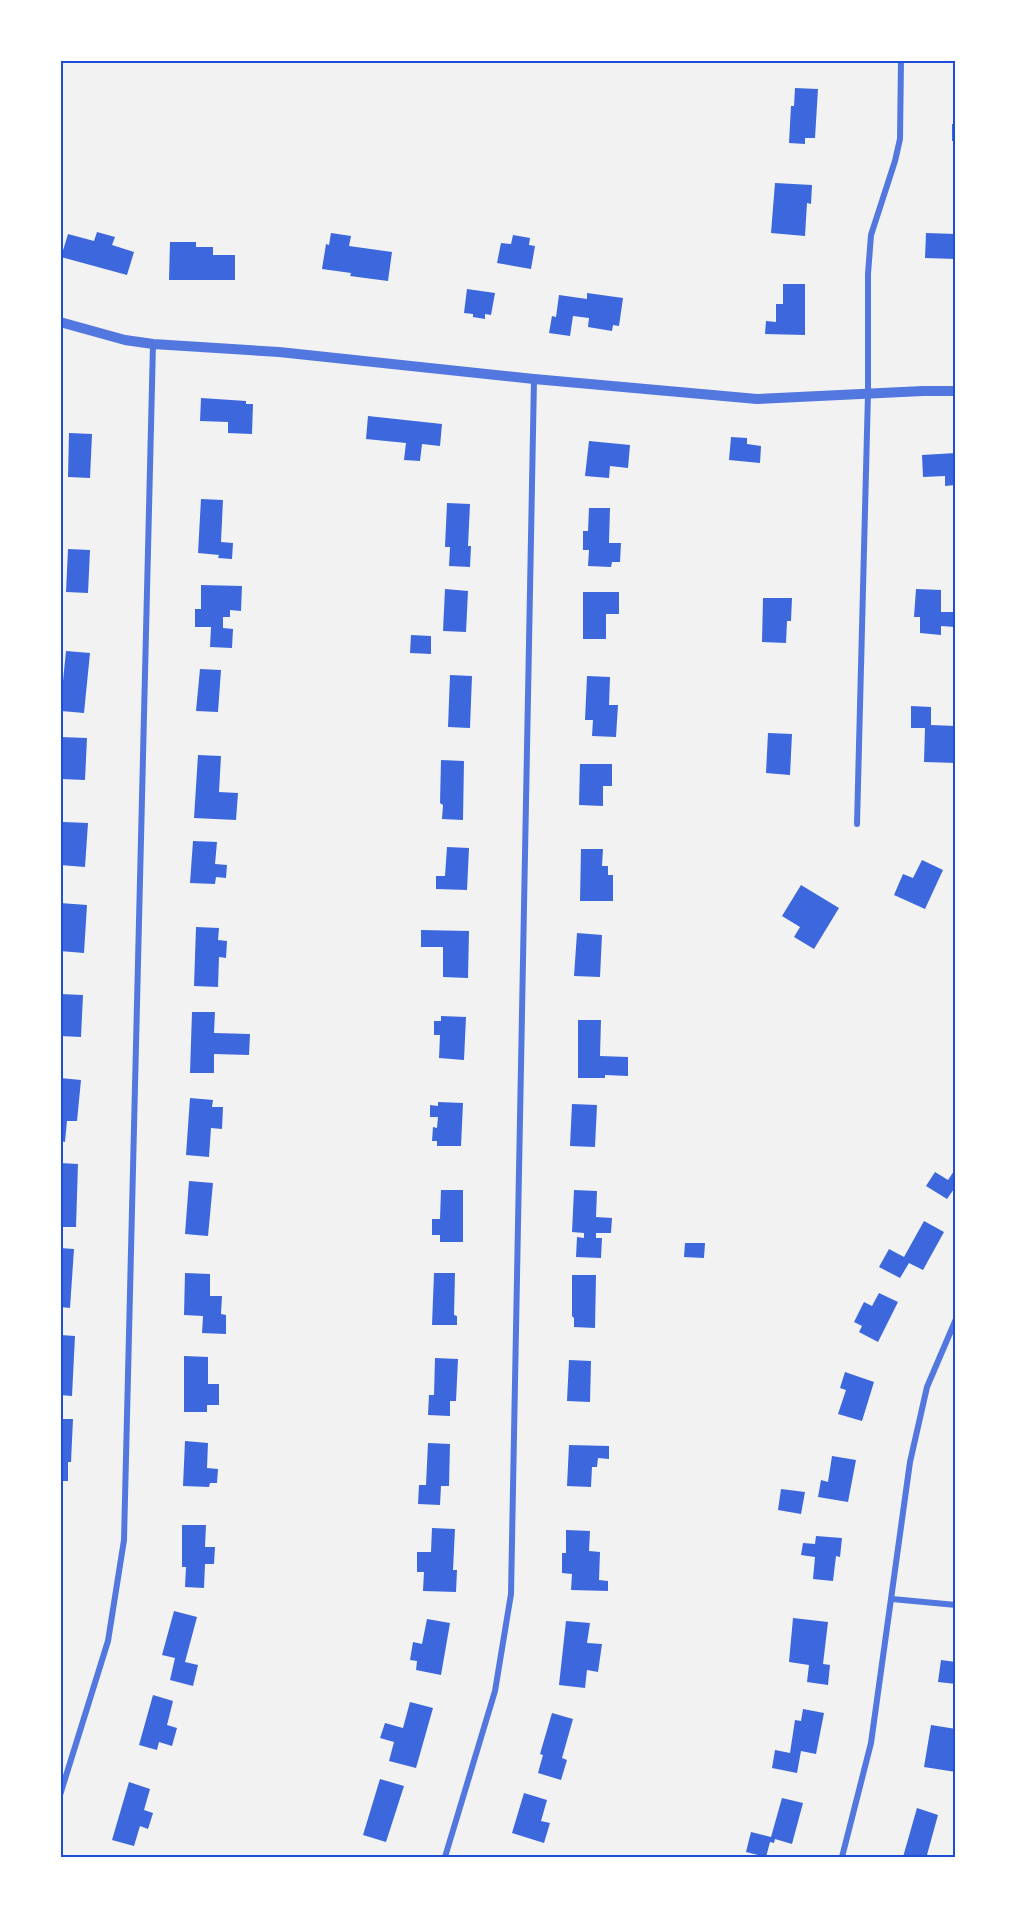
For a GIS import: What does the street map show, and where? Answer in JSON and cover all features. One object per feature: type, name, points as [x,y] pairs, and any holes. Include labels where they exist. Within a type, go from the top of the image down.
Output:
[{"type":"street","points":[[857,824],[868,393],[868,274],[871,235],[896,161],[900,139],[901,60]]},
{"type":"street","points":[[60,322],[125,340],[153,344],[279,352],[534,380],[757,399],[956,391]]},
{"type":"street","points":[[60,1795],[108,1641],[124,1540],[153,344]]},
{"type":"street","points":[[445,1857],[495,1692],[511,1594],[534,380]]},
{"type":"street","points":[[842,1857],[871,1743],[910,1462],[927,1387],[956,1319]]},
{"type":"street","points":[[892,1599],[956,1605]]},
{"type":"building","points":[[795,88],[818,89],[815,138],[805,138],[805,144],[789,143],[791,106],[794,106]]},
{"type":"building","points":[[952,124],[956,124],[956,141],[952,141]]},
{"type":"building","points":[[775,183],[812,185],[811,204],[807,203],[805,236],[771,233]]},
{"type":"building","points":[[97,232],[115,237],[112,245],[134,252],[127,275],[61,257],[68,234],[94,241]]},
{"type":"building","points":[[331,233],[351,236],[349,246],[392,252],[388,281],[350,276],[351,273],[322,269],[326,244],[329,245]]},
{"type":"building","points":[[926,233],[956,234],[956,259],[925,258]]},
{"type":"building","points":[[513,235],[530,238],[529,245],[535,246],[531,269],[497,263],[501,243],[511,244]]},
{"type":"building","points":[[170,242],[196,242],[196,247],[213,247],[213,255],[235,255],[235,280],[169,280]]},
{"type":"building","points":[[783,284],[805,284],[805,335],[765,334],[766,321],[776,322],[776,304],[783,304]]},
{"type":"building","points":[[467,289],[495,293],[491,315],[485,314],[485,319],[464,313]]},
{"type":"building","points":[[587,293],[623,298],[619,326],[613,325],[612,331],[588,327],[589,318],[573,316],[570,336],[549,333],[552,316],[556,317],[559,295],[587,299]]},
{"type":"building","points":[[201,398],[246,401],[246,404],[253,404],[252,434],[228,433],[228,422],[200,421]]},
{"type":"building","points":[[368,416],[442,424],[440,446],[422,444],[420,461],[404,460],[406,443],[366,439]]},
{"type":"building","points":[[69,433],[92,434],[90,478],[68,477]]},
{"type":"building","points":[[731,437],[747,438],[747,444],[761,446],[760,463],[729,460]]},
{"type":"building","points":[[589,441],[630,445],[628,468],[610,466],[609,478],[585,476]]},
{"type":"building","points":[[956,453],[956,485],[945,486],[945,476],[923,477],[922,455]]},
{"type":"building","points":[[201,499],[223,500],[221,542],[233,543],[232,559],[198,553]]},
{"type":"building","points":[[447,503],[470,504],[468,546],[471,546],[470,567],[449,566],[450,547],[445,547]]},
{"type":"building","points":[[589,508],[610,508],[609,543],[621,543],[620,562],[612,562],[611,567],[588,566],[589,550],[583,550],[583,531],[588,531]]},
{"type":"building","points":[[68,549],[90,550],[88,593],[66,592]]},
{"type":"building","points":[[201,585],[242,586],[241,611],[230,610],[230,617],[223,617],[223,628],[233,629],[232,648],[210,647],[211,627],[195,627],[195,609],[201,609]]},
{"type":"building","points":[[445,589],[468,591],[466,632],[443,631]]},
{"type":"building","points":[[916,589],[941,590],[941,612],[956,612],[955,627],[941,626],[941,635],[920,633],[920,617],[914,617]]},
{"type":"building","points":[[583,592],[619,592],[619,614],[606,614],[606,639],[583,639]]},
{"type":"building","points":[[763,598],[792,598],[791,621],[787,621],[786,643],[762,642]]},
{"type":"building","points":[[411,635],[431,636],[431,654],[410,653]]},
{"type":"building","points":[[66,651],[90,653],[84,713],[61,711],[60,681],[63,681]]},
{"type":"building","points":[[200,669],[221,670],[218,712],[196,711]]},
{"type":"building","points":[[450,675],[472,676],[470,728],[448,727]]},
{"type":"building","points":[[587,676],[610,677],[609,705],[618,705],[616,737],[592,736],[593,720],[585,720]]},
{"type":"building","points":[[911,706],[931,707],[931,725],[956,726],[956,763],[924,762],[925,728],[911,728]]},
{"type":"building","points":[[768,733],[792,734],[790,775],[766,773]]},
{"type":"building","points":[[60,737],[87,738],[85,780],[62,779],[63,754],[60,754]]},
{"type":"building","points":[[198,755],[221,756],[219,792],[238,793],[236,820],[194,818]]},
{"type":"building","points":[[441,760],[464,761],[463,820],[442,819]]},
{"type":"building","points":[[580,764],[612,764],[612,786],[603,786],[603,806],[579,805]]},
{"type":"building","points":[[63,822],[88,823],[85,867],[60,865]]},
{"type":"building","points":[[193,841],[217,842],[215,864],[227,865],[226,878],[216,877],[215,884],[190,883]]},
{"type":"building","points":[[447,847],[469,848],[467,890],[436,889],[436,876],[445,876]]},
{"type":"building","points":[[581,849],[603,849],[602,866],[608,866],[608,875],[613,875],[613,901],[580,901]]},
{"type":"building","points":[[922,860],[943,870],[925,909],[894,895],[903,874],[913,878]]},
{"type":"building","points":[[801,885],[839,908],[814,949],[794,937],[800,927],[782,916]]},
{"type":"building","points":[[60,903],[87,905],[84,953],[60,951]]},
{"type":"building","points":[[196,927],[219,928],[218,940],[227,941],[226,958],[219,957],[218,987],[194,986]]},
{"type":"building","points":[[421,930],[469,931],[468,978],[443,977],[443,947],[421,947]]},
{"type":"building","points":[[577,933],[602,935],[600,977],[574,976]]},
{"type":"building","points":[[60,994],[83,995],[81,1037],[60,1036]]},
{"type":"building","points":[[192,1012],[215,1012],[214,1033],[250,1034],[249,1055],[214,1054],[214,1073],[190,1073]]},
{"type":"building","points":[[441,1016],[466,1017],[464,1060],[439,1058],[440,1035],[434,1035],[434,1021],[441,1021]]},
{"type":"building","points":[[578,1020],[601,1020],[600,1056],[628,1057],[628,1076],[605,1075],[605,1078],[578,1078]]},
{"type":"building","points":[[60,1078],[81,1080],[77,1121],[67,1121],[65,1142],[60,1141]]},
{"type":"building","points":[[190,1098],[213,1100],[212,1107],[223,1107],[222,1129],[211,1128],[209,1157],[186,1155]]},
{"type":"building","points":[[438,1102],[463,1103],[461,1146],[437,1146],[437,1141],[432,1141],[433,1127],[437,1128],[438,1117],[430,1117],[430,1105],[438,1106]]},
{"type":"building","points":[[572,1104],[597,1105],[595,1147],[570,1146]]},
{"type":"building","points":[[60,1163],[78,1164],[76,1227],[60,1227]]},
{"type":"building","points":[[956,1168],[956,1186],[947,1199],[926,1186],[935,1172],[948,1180]]},
{"type":"building","points":[[189,1181],[213,1183],[208,1236],[185,1234]]},
{"type":"building","points":[[441,1190],[463,1190],[463,1242],[440,1242],[440,1235],[432,1235],[432,1219],[440,1219]]},
{"type":"building","points":[[574,1190],[597,1191],[596,1217],[612,1218],[611,1233],[596,1233],[596,1238],[602,1238],[601,1258],[576,1257],[577,1237],[584,1238],[584,1233],[572,1232]]},
{"type":"building","points":[[924,1221],[944,1232],[923,1270],[909,1263],[900,1278],[879,1267],[889,1249],[904,1257]]},
{"type":"building","points":[[685,1243],[705,1243],[704,1258],[684,1257]]},
{"type":"building","points":[[60,1248],[74,1249],[70,1308],[60,1307]]},
{"type":"building","points":[[185,1273],[210,1274],[210,1296],[222,1296],[221,1314],[226,1315],[226,1334],[202,1333],[203,1316],[184,1315]]},
{"type":"building","points":[[434,1273],[455,1273],[454,1315],[457,1316],[457,1325],[432,1325]]},
{"type":"building","points":[[572,1275],[596,1275],[595,1328],[574,1327]]},
{"type":"building","points":[[879,1293],[898,1302],[878,1342],[859,1332],[862,1326],[854,1322],[864,1302],[872,1306]]},
{"type":"building","points":[[60,1335],[75,1336],[72,1396],[60,1395]]},
{"type":"building","points":[[184,1356],[208,1357],[208,1384],[219,1384],[219,1405],[207,1405],[207,1412],[184,1412]]},
{"type":"building","points":[[435,1358],[458,1359],[456,1401],[450,1401],[450,1416],[428,1415],[429,1395],[434,1395]]},
{"type":"building","points":[[569,1360],[591,1361],[590,1402],[567,1401]]},
{"type":"building","points":[[845,1372],[874,1382],[862,1421],[838,1414],[846,1390],[840,1388]]},
{"type":"building","points":[[60,1419],[73,1419],[68,1481],[60,1481]]},
{"type":"building","points":[[185,1441],[208,1443],[207,1468],[218,1469],[217,1483],[210,1483],[209,1487],[183,1486]]},
{"type":"building","points":[[428,1443],[450,1444],[449,1486],[441,1486],[440,1505],[418,1504],[419,1485],[426,1485]]},
{"type":"building","points":[[569,1445],[609,1446],[609,1459],[598,1458],[597,1467],[592,1467],[591,1487],[567,1486]]},
{"type":"building","points":[[832,1456],[856,1460],[848,1502],[818,1497],[821,1480],[828,1482]]},
{"type":"building","points":[[781,1489],[805,1492],[801,1514],[778,1510]]},
{"type":"building","points":[[182,1525],[206,1525],[205,1547],[215,1547],[214,1564],[205,1564],[204,1588],[185,1587],[186,1567],[182,1567]]},
{"type":"building","points":[[432,1528],[455,1529],[453,1570],[457,1570],[456,1592],[423,1591],[424,1572],[417,1572],[417,1552],[431,1552]]},
{"type":"building","points":[[566,1530],[590,1531],[589,1551],[600,1552],[599,1580],[608,1581],[608,1591],[571,1590],[572,1574],[562,1573],[562,1553],[566,1553]]},
{"type":"building","points":[[816,1536],[842,1538],[840,1557],[836,1556],[833,1581],[813,1579],[815,1557],[801,1555],[803,1543],[815,1544]]},
{"type":"building","points":[[174,1611],[197,1617],[185,1662],[198,1665],[193,1686],[170,1680],[175,1658],[162,1655]]},
{"type":"building","points":[[793,1618],[828,1622],[823,1664],[830,1665],[828,1685],[807,1682],[809,1665],[789,1662]]},
{"type":"building","points":[[427,1619],[450,1623],[441,1675],[416,1670],[417,1661],[410,1660],[413,1642],[422,1644]]},
{"type":"building","points":[[566,1621],[590,1623],[587,1643],[602,1644],[598,1672],[587,1670],[585,1688],[559,1685]]},
{"type":"building","points":[[941,1660],[956,1662],[956,1684],[938,1682]]},
{"type":"building","points":[[153,1695],[173,1701],[167,1725],[177,1728],[172,1746],[159,1742],[157,1750],[139,1745]]},
{"type":"building","points":[[410,1702],[433,1708],[416,1768],[389,1761],[394,1742],[380,1738],[385,1723],[403,1728]]},
{"type":"building","points":[[803,1709],[824,1713],[816,1754],[801,1751],[797,1773],[772,1768],[775,1750],[790,1753],[795,1720],[801,1721]]},
{"type":"building","points":[[552,1713],[573,1719],[562,1758],[567,1760],[561,1780],[538,1773],[543,1755],[540,1754]]},
{"type":"building","points":[[931,1725],[956,1729],[956,1772],[924,1767]]},
{"type":"building","points":[[380,1779],[404,1786],[386,1842],[363,1835]]},
{"type":"building","points":[[129,1782],[150,1789],[144,1810],[153,1813],[148,1829],[140,1826],[134,1846],[112,1840]]},
{"type":"building","points":[[524,1793],[547,1800],[541,1821],[550,1823],[544,1843],[512,1833]]},
{"type":"building","points":[[782,1798],[803,1803],[792,1844],[775,1839],[774,1843],[770,1842],[766,1857],[746,1852],[751,1832],[771,1837]]},
{"type":"building","points":[[917,1808],[938,1815],[927,1855],[933,1857],[903,1857]]}]
